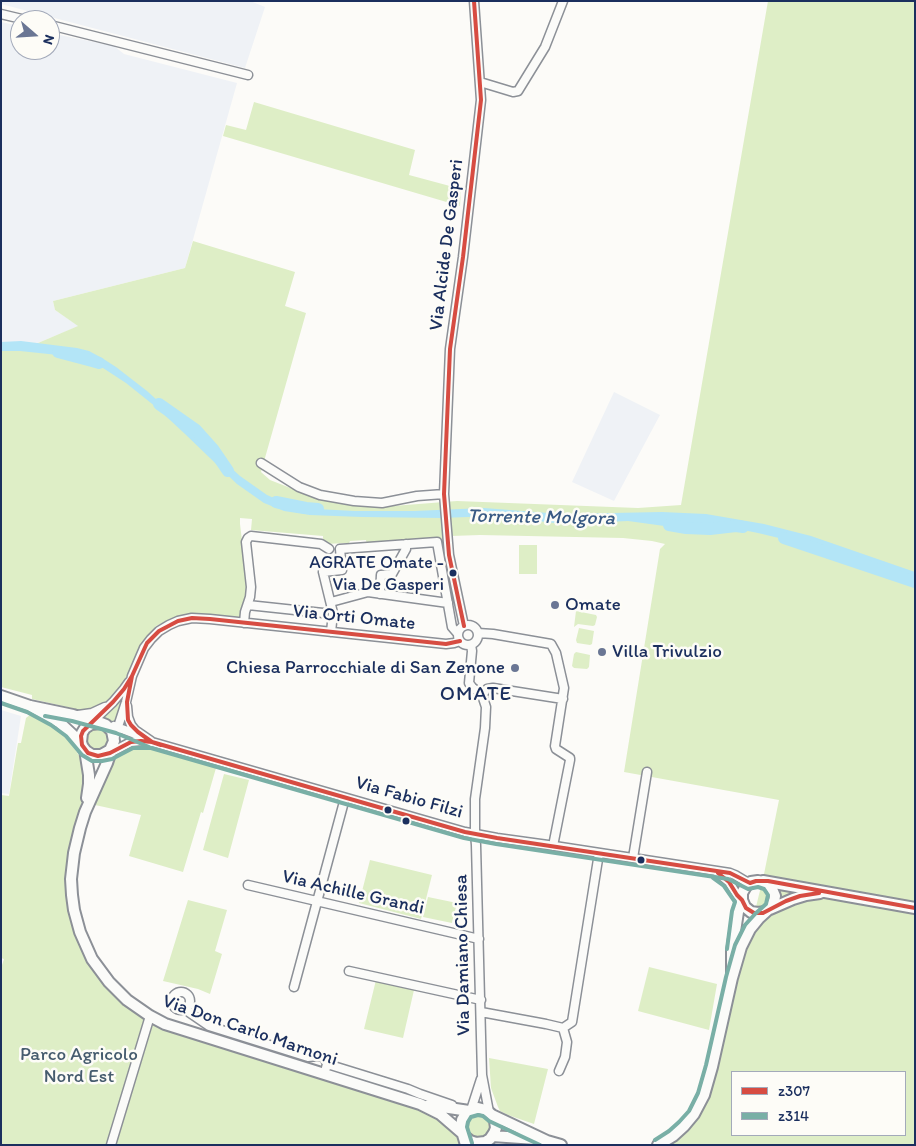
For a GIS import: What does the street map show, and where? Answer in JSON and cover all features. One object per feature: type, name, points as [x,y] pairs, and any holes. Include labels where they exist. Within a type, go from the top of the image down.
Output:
[{"type":"street","name":"Via Alcide De Gasperi","points":[[464,626],[446,532],[444,497],[450,349],[463,257],[481,92],[474,1]]},
{"type":"street","points":[[480,82],[513,92],[518,91],[545,46],[563,1]]},
{"type":"street","points":[[60,27],[248,74]]},
{"type":"street","points":[[261,463],[299,487],[320,495],[354,501],[382,503],[417,496],[444,497]]},
{"type":"street","points":[[244,622],[251,588],[246,542],[248,538],[251,536],[321,544],[329,549]]},
{"type":"street","points":[[331,632],[333,613],[323,572],[342,570],[340,549],[437,542],[452,627],[465,645],[472,645]]},
{"type":"street","points":[[380,594],[381,575],[392,574],[406,549],[406,544]]},
{"type":"street","points":[[331,602],[368,592],[448,602]]},
{"type":"street","name":"Via Orti Omate","points":[[248,605],[323,613]]},
{"type":"street","name":"Via Orti Omate","points":[[96,724],[124,689],[147,643],[159,631],[173,623],[192,618],[446,644],[454,643],[459,637]]},
{"type":"street","points":[[459,637],[460,629],[464,626],[473,626],[478,633],[477,640],[472,645],[469,683],[482,695],[487,689],[493,688],[563,699]]},
{"type":"street","points":[[478,633],[551,644],[556,653],[564,688],[555,746],[556,749],[570,758],[570,760],[553,846]]},
{"type":"street","name":"Via Orti Omate","points":[[110,749],[132,676]]},
{"type":"street","name":"Via Fabio Filzi","points":[[128,694],[128,720],[135,730],[150,741]]},
{"type":"street","name":"Via Damiano Chiesa","points":[[482,695],[486,708],[485,728],[475,799],[475,834],[482,1075],[491,1114]]},
{"type":"street","name":"Via Fabio Filzi","points":[[1,696],[30,706],[73,715],[96,724],[118,727],[150,741],[456,830],[733,874],[754,882],[775,882],[915,908]]},
{"type":"street","name":"Via Orti Omate","points":[[73,715],[92,713],[113,702]]},
{"type":"street","name":"Via Fabio Filzi","points":[[30,706],[60,723],[84,749]]},
{"type":"street","points":[[96,724],[112,731],[110,749],[94,756],[88,753],[81,742],[83,731],[96,724]]},
{"type":"street","name":"Via Fabio Filzi","points":[[110,749],[131,742],[150,741]]},
{"type":"street","name":"Via Don Carlo Marnoni","points":[[84,749],[88,761],[89,784],[85,812],[75,847],[71,879],[73,903],[80,932],[92,958],[109,982],[124,998],[150,1016],[174,1027],[325,1069],[420,1104]]},
{"type":"street","name":"Via Don Carlo Marnoni","points":[[85,812],[107,763],[110,749]]},
{"type":"street","points":[[632,858],[647,772]]},
{"type":"street","points":[[294,987],[346,798]]},
{"type":"street","points":[[481,1012],[563,1028],[572,1022],[599,853]]},
{"type":"street","points":[[716,872],[729,882],[745,907],[751,912],[758,914],[767,911]]},
{"type":"street","points":[[658,1145],[673,1136],[684,1126],[694,1114],[704,1095],[741,947],[750,929],[774,901],[773,891],[768,884],[754,882],[743,890],[732,951],[732,978]]},
{"type":"street","name":"Via Achille Grandi","points":[[248,885],[479,940]]},
{"type":"street","name":"Via Fabio Filzi","points":[[767,911],[793,898],[806,895],[819,893],[841,895]]},
{"type":"street","points":[[349,971],[481,1000]]},
{"type":"street","points":[[186,1008],[209,1026],[308,1058],[322,1057],[325,1059],[325,1069],[408,1089],[466,1110]]},
{"type":"street","points":[[111,1145],[150,1016]]},
{"type":"street","points":[[559,1071],[565,1057],[566,1042],[563,1028]]},
{"type":"street","name":"Via Damiano Chiesa","points":[[466,1110],[482,1075]]},
{"type":"street","points":[[420,1104],[466,1110],[480,1108],[547,1141]]},
{"type":"street","points":[[420,1104],[440,1114],[464,1138],[470,1141],[478,1143],[491,1139],[513,1137],[547,1141],[561,1145]]},
{"type":"street","points":[[464,1138],[461,1126],[466,1110]]},
{"type":"street","points":[[491,1114],[496,1125],[491,1139]]},
{"type":"shaded area","points":[[1,1],[250,1],[265,7],[245,68],[60,19],[60,10],[24,10],[1,4]]},
{"type":"shaded area","points":[[1,22],[10,24],[10,60],[60,60],[60,35],[114,46],[124,54],[237,83],[185,268],[53,301],[55,310],[79,326],[38,343],[1,342]]},
{"type":"shaded area","points":[[614,392],[660,415],[614,501],[572,482]]},
{"type":"shaded area","points":[[1,710],[21,716],[9,794],[1,793]]},
{"type":"green space","points":[[768,1],[915,1],[915,1145],[667,1145],[688,1128],[703,1109],[712,1088],[764,874],[779,800],[624,772],[660,549],[665,544],[623,538],[480,535],[451,536],[451,541],[367,547],[366,540],[323,544],[323,536],[251,530],[252,519],[240,518],[248,591],[240,618],[196,614],[176,617],[156,626],[137,652],[123,685],[106,703],[94,708],[82,711],[32,699],[32,695],[1,687],[1,342],[38,343],[78,326],[55,310],[53,301],[185,268],[193,241],[295,272],[285,306],[306,313],[261,472],[270,480],[333,502],[380,507],[457,501],[638,508],[681,505]]},
{"type":"green space","points":[[254,102],[415,150],[409,175],[461,189],[460,206],[223,136],[226,125],[246,130]]},
{"type":"green space","points":[[519,545],[537,545],[537,574],[519,574]]},
{"type":"green space","points":[[576,611],[596,615],[595,625],[578,624],[574,627]]},
{"type":"green space","points":[[579,628],[594,631],[592,644],[577,643]]},
{"type":"green space","points":[[576,652],[590,655],[589,667],[587,669],[574,668],[572,666]]},
{"type":"green space","points":[[117,702],[122,703],[116,724],[101,718],[101,717]]},
{"type":"green space","name":"Parco Agricolo Nord Est","points":[[31,714],[53,722],[71,740],[84,766],[85,780],[80,813],[73,833],[68,860],[66,898],[71,922],[79,940],[116,996],[152,1024],[430,1112],[452,1132],[471,1145],[1,1145],[1,968],[4,959],[1,958],[1,795],[9,796],[18,743],[21,743],[26,718]]},
{"type":"green space","points":[[96,726],[107,730],[110,744],[102,752],[88,749],[84,738],[87,731]]},
{"type":"green space","points":[[134,745],[216,768],[183,872],[129,856],[141,815],[95,805],[116,757]]},
{"type":"green space","points":[[224,774],[249,780],[228,858],[203,850]]},
{"type":"green space","points":[[370,860],[432,875],[421,919],[359,903]]},
{"type":"green space","points":[[428,897],[457,903],[452,923],[423,917]]},
{"type":"green space","points":[[188,900],[227,910],[215,951],[222,954],[210,994],[198,989],[163,981]]},
{"type":"green space","points":[[649,967],[717,984],[709,1030],[638,1011]]},
{"type":"green space","points":[[376,980],[414,990],[403,1038],[364,1029]]},
{"type":"green space","points":[[489,1058],[548,1069],[534,1124],[500,1111],[491,1088]]},
{"type":"green space","points":[[476,1112],[486,1114],[492,1123],[490,1134],[481,1140],[467,1135],[464,1125],[467,1118]]},
{"type":"water","name":"Torrente Molgora","points":[[21,341],[77,348],[89,351],[102,358],[147,391],[240,476],[267,495],[292,506],[355,511],[484,508],[561,514],[662,512],[706,514],[764,524],[811,536],[915,572],[915,581],[808,545],[728,527],[679,528],[628,521],[563,524],[495,516],[441,518],[362,517],[310,515],[284,511],[264,503],[237,484],[156,407],[126,383],[103,368],[88,360],[77,357],[1,351],[1,342]]},
{"type":"waterway","name":"Torrente Molgora","points":[[58,352],[99,363]]},
{"type":"waterway","name":"Torrente Molgora","points":[[159,404],[196,430],[213,449],[228,471]]},
{"type":"waterway","name":"Torrente Molgora","points":[[276,502],[318,509]]},
{"type":"waterway","name":"Torrente Molgora","points":[[669,525],[710,529],[743,527]]},
{"type":"waterway","name":"Torrente Molgora","points":[[784,538],[915,582]]},
{"type":"transit line","name":"z307","points":[[464,626],[449,555],[444,494],[450,349],[463,257],[481,100],[474,1]]},
{"type":"transit line","name":"z307","points":[[460,641],[446,644],[210,619],[192,618],[178,621],[159,631],[147,643],[124,689],[83,731],[81,736],[82,745],[88,753],[98,756],[110,753],[131,742],[152,742],[465,832],[730,873],[750,883],[768,881],[915,908]]},
{"type":"transit line","name":"z307","points":[[132,676],[127,702],[128,720],[138,732],[152,742],[161,745]]},
{"type":"transit line","name":"z314","points":[[1,703],[27,712],[51,725],[66,736],[82,755],[92,761],[112,759],[133,748],[151,748],[464,838],[728,879],[748,889],[758,887],[764,889],[768,895],[766,904],[745,925],[735,945],[698,1093],[689,1111],[679,1122],[655,1140]]},
{"type":"transit line","name":"z314","points":[[45,716],[116,733],[149,747]]},
{"type":"transit line","name":"z307","points":[[718,873],[729,882],[746,908],[754,913],[763,913],[800,896],[819,893]]},
{"type":"transit line","name":"z314","points":[[713,878],[724,886],[735,902],[727,949]]},
{"type":"transit line","name":"z314","points":[[472,1143],[467,1127],[468,1122],[471,1117],[478,1115],[540,1145]]},
{"type":"place","name":"AGRATE Omate - Via De Gasperi","points":[[453,573]]},
{"type":"place","name":"Omate","points":[[555,605]]},
{"type":"place","name":"Villa Trivulzio","points":[[602,652]]},
{"type":"place","name":"Chiesa Parrocchiale di San Zenone","points":[[515,668]]},
{"type":"district","name":"OMATE","points":[[476,695]]}]
